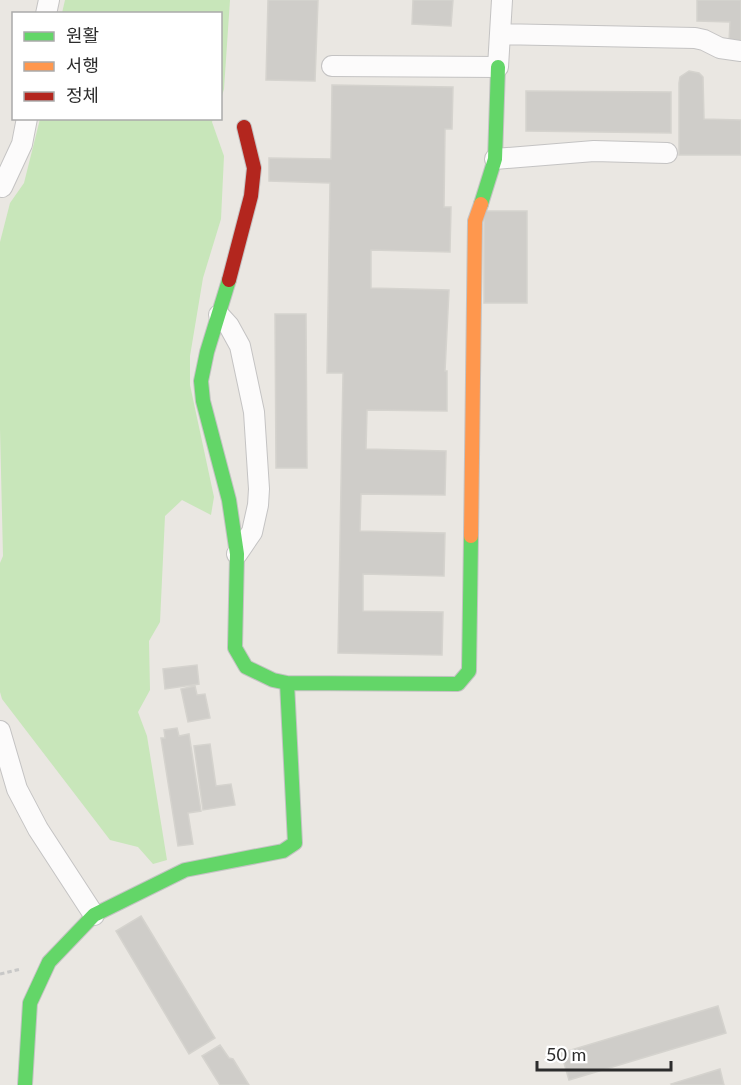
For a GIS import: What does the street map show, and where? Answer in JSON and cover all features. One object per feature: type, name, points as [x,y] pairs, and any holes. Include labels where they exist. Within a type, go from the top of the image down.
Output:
[{"type":"street","points":[[244,127],[254,168],[251,196],[201,381],[203,401],[229,500],[237,554],[235,648],[246,667],[273,680],[287,683],[458,684],[469,671],[475,221],[495,159],[502,0]]},
{"type":"street","points":[[500,34],[695,38],[720,48],[741,51]]},
{"type":"street","points":[[332,66],[498,67]]},
{"type":"street","points":[[1,184],[22,144],[27,120]]},
{"type":"street","points":[[495,159],[594,152],[667,153]]},
{"type":"street","points":[[219,315],[229,326],[240,346],[254,412],[258,505],[252,532],[237,554]]},
{"type":"street","points":[[25,1085],[30,1003],[49,962],[94,915],[185,870],[283,851],[295,843],[287,683]]},
{"type":"street","points":[[0,731],[17,789],[38,829],[94,915]]},
{"type":"green space","points":[[65,0],[230,0],[222,96],[222,12],[62,12]]},
{"type":"green space","points":[[40,120],[213,120],[224,156],[221,219],[203,278],[190,356],[190,385],[214,497],[211,515],[182,500],[165,516],[160,622],[149,641],[150,690],[138,712],[147,736],[167,860],[153,864],[138,847],[110,840],[2,699],[0,692],[0,563],[3,556],[0,242],[10,203],[24,183]]},
{"type":"building","points":[[268,0],[318,0],[315,81],[266,80]]},
{"type":"building","points":[[413,0],[453,0],[451,26],[412,24]]},
{"type":"building","points":[[697,0],[741,0],[741,42],[729,42],[730,22],[697,21]]},
{"type":"building","points":[[689,71],[699,73],[703,77],[704,119],[741,120],[741,155],[679,155],[679,83],[680,77]]},
{"type":"building","points":[[332,85],[453,87],[452,129],[445,129],[444,207],[451,207],[450,252],[371,250],[371,288],[449,290],[445,371],[447,371],[447,411],[367,410],[366,449],[446,451],[445,495],[361,494],[360,531],[445,533],[444,576],[363,574],[363,611],[443,612],[442,655],[338,653],[343,373],[327,373],[330,183],[269,181],[269,158],[331,159]]},
{"type":"building","points":[[526,91],[671,92],[671,133],[526,131]]},
{"type":"building","points":[[484,211],[527,211],[527,303],[484,303]]},
{"type":"building","points":[[275,314],[306,314],[307,468],[276,468]]},
{"type":"building","points":[[197,665],[199,684],[165,689],[163,669]]},
{"type":"building","points":[[195,686],[197,695],[205,694],[210,718],[188,722],[181,689]]},
{"type":"building","points":[[177,728],[179,736],[189,734],[201,811],[188,813],[193,844],[178,846],[161,738],[165,738],[164,730]]},
{"type":"building","points":[[210,744],[216,786],[231,784],[235,805],[203,810],[194,746]]},
{"type":"building","points":[[141,916],[215,1038],[189,1054],[116,931]]},
{"type":"building","points":[[718,1006],[726,1033],[569,1080],[561,1053]]},
{"type":"building","points":[[220,1045],[229,1058],[233,1059],[249,1085],[220,1085],[202,1056]]},
{"type":"building","points":[[720,1069],[724,1085],[671,1084]]},
{"type":"traffic: fast","points":[[481,204],[495,159],[498,67]]},
{"type":"traffic: fast","points":[[229,280],[207,352],[201,381],[203,401],[229,500],[237,554],[235,648],[246,667],[273,680],[287,683],[458,684],[469,671],[471,536]]},
{"type":"traffic: fast","points":[[25,1085],[30,1003],[49,962],[94,915],[185,870],[283,851],[295,843],[287,683]]},
{"type":"traffic: slow","points":[[471,536],[475,221],[481,204]]},
{"type":"traffic: jam","points":[[229,280],[251,196],[254,168],[244,127]]}]
